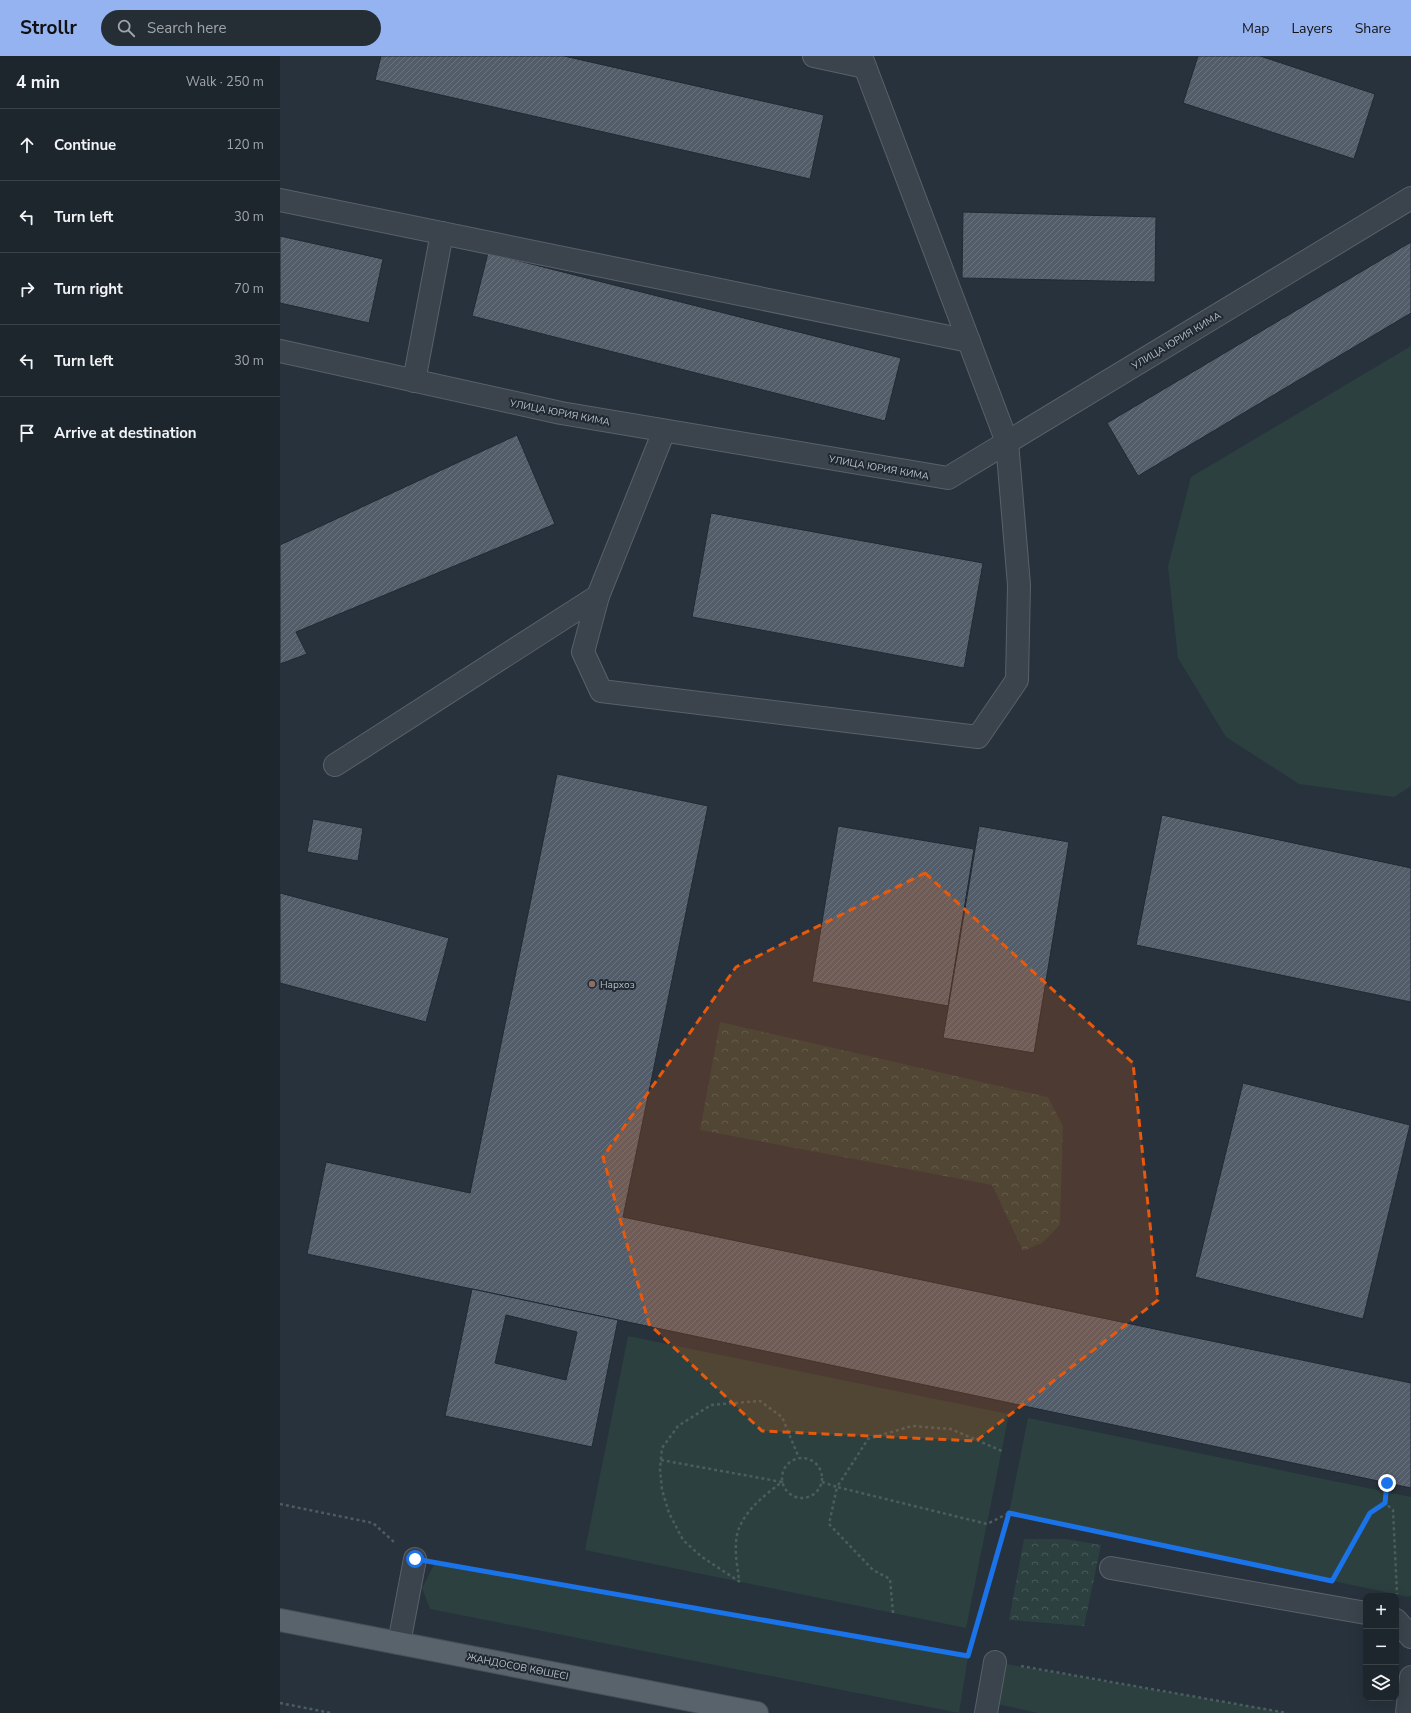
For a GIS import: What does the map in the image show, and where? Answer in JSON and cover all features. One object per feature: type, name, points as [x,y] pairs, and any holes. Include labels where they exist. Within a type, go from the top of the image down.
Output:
[{"type":"main road","name":"ЖАНДОСОВ КӨШЕСІ","points":[[280,1620],[757,1713]]},
{"type":"street","points":[[664,431],[598,596],[583,652],[601,691],[978,737],[1017,680],[1019,585],[1007,442],[863,61],[814,56]]},
{"type":"street","name":"УЛИЦА ЮРИЯ КИМА","points":[[280,351],[562,413],[948,478],[1411,198]]},
{"type":"street","points":[[280,200],[969,341]]},
{"type":"street","points":[[414,381],[442,233]]},
{"type":"street","points":[[335,765],[598,596]]},
{"type":"street","points":[[399,1643],[415,1559]]},
{"type":"street","points":[[1111,1568],[1363,1612]]},
{"type":"street","points":[[1399,1623],[1411,1637]]},
{"type":"street","points":[[986,1713],[996,1662]]},
{"type":"street","points":[[1407,1713],[1411,1677]]},
{"type":"path","points":[[782,1482],[757,1502],[741,1522],[736,1543],[740,1582],[702,1557],[683,1540],[669,1513],[662,1490],[660,1469],[662,1448],[678,1426],[711,1405],[760,1401],[782,1417],[799,1458]]},
{"type":"path","points":[[893,1613],[890,1579],[873,1570],[829,1524],[837,1487],[868,1439],[912,1426],[951,1429],[1002,1451]]},
{"type":"path","points":[[799,1458],[805,1458],[817,1464],[823,1475],[822,1482],[815,1494],[802,1499],[790,1494],[782,1482],[783,1469],[792,1460],[799,1458]]},
{"type":"path","points":[[661,1460],[782,1482]]},
{"type":"path","points":[[822,1482],[987,1524],[1009,1513],[1226,1558]]},
{"type":"path","points":[[1385,1503],[1387,1483]]},
{"type":"path","points":[[1332,1581],[1370,1513],[1385,1503]]},
{"type":"path","points":[[1385,1503],[1393,1510],[1397,1593]]},
{"type":"path","points":[[280,1504],[373,1523],[415,1559],[1287,1713]]},
{"type":"path","points":[[968,1656],[1009,1513]]},
{"type":"path","points":[[280,1703],[331,1713]]},
{"type":"highlighted area","points":[[925,873],[1133,1063],[1158,1300],[976,1441],[762,1431],[649,1324],[603,1157],[736,967]]},
{"type":"green space","points":[[1411,346],[1411,786],[1394,797],[1299,784],[1226,737],[1178,658],[1168,566],[1191,477]]},
{"type":"green space","points":[[720,1022],[1048,1097],[1063,1126],[1060,1225],[1042,1243],[1023,1251],[992,1185],[700,1130]]},
{"type":"green space","points":[[628,1336],[1009,1414],[966,1628],[585,1550]]},
{"type":"green space","points":[[1028,1418],[1411,1497],[1411,1595],[1409,1597],[1399,1595],[1399,1593],[1390,1593],[1009,1513]]},
{"type":"green space","points":[[1024,1539],[1066,1539],[1101,1545],[1084,1626],[1009,1620]]},
{"type":"green space","points":[[435,1563],[968,1657],[959,1713],[430,1609],[422,1588]]},
{"type":"green space","points":[[995,1662],[1287,1713],[1038,1713],[988,1702]]},
{"type":"building","points":[[381,56],[564,56],[824,115],[810,179],[375,80]]},
{"type":"building","points":[[1198,56],[1260,56],[1375,94],[1354,159],[1183,103]]},
{"type":"building","points":[[963,212],[1156,217],[1155,282],[962,278]]},
{"type":"building","points":[[280,236],[383,259],[369,323],[280,303]]},
{"type":"building","points":[[1411,242],[1411,313],[1138,476],[1107,423]]},
{"type":"building","points":[[488,253],[901,358],[885,421],[472,316]]},
{"type":"building","points":[[517,435],[555,524],[296,632],[307,654],[280,664],[280,545]]},
{"type":"building","points":[[711,513],[983,563],[964,668],[692,617]]},
{"type":"building","name":"Нархоз","points":[[557,774],[708,806],[623,1217],[1411,1383],[1411,1488],[307,1254],[326,1162],[470,1193]]},
{"type":"building","points":[[1162,815],[1411,868],[1411,1002],[1136,945]]},
{"type":"building","points":[[313,819],[363,828],[358,861],[307,852]]},
{"type":"building","points":[[838,826],[974,849],[948,1006],[812,982]]},
{"type":"building","points":[[979,826],[1069,842],[1034,1053],[943,1038]]},
{"type":"building","points":[[280,893],[449,938],[426,1022],[280,983]]},
{"type":"building","points":[[1243,1083],[1410,1125],[1363,1319],[1195,1277]]},
{"type":"building","points":[[472,1289],[618,1320],[592,1447],[445,1416]],"holes":[[[506,1315],[577,1332],[566,1380],[495,1363]]]},
{"type":"place","name":"Нархоз","points":[[592,984]]},
{"type":"route","points":[[415,1559],[968,1656],[1009,1513],[1332,1581],[1370,1513],[1385,1503],[1387,1483]]}]
